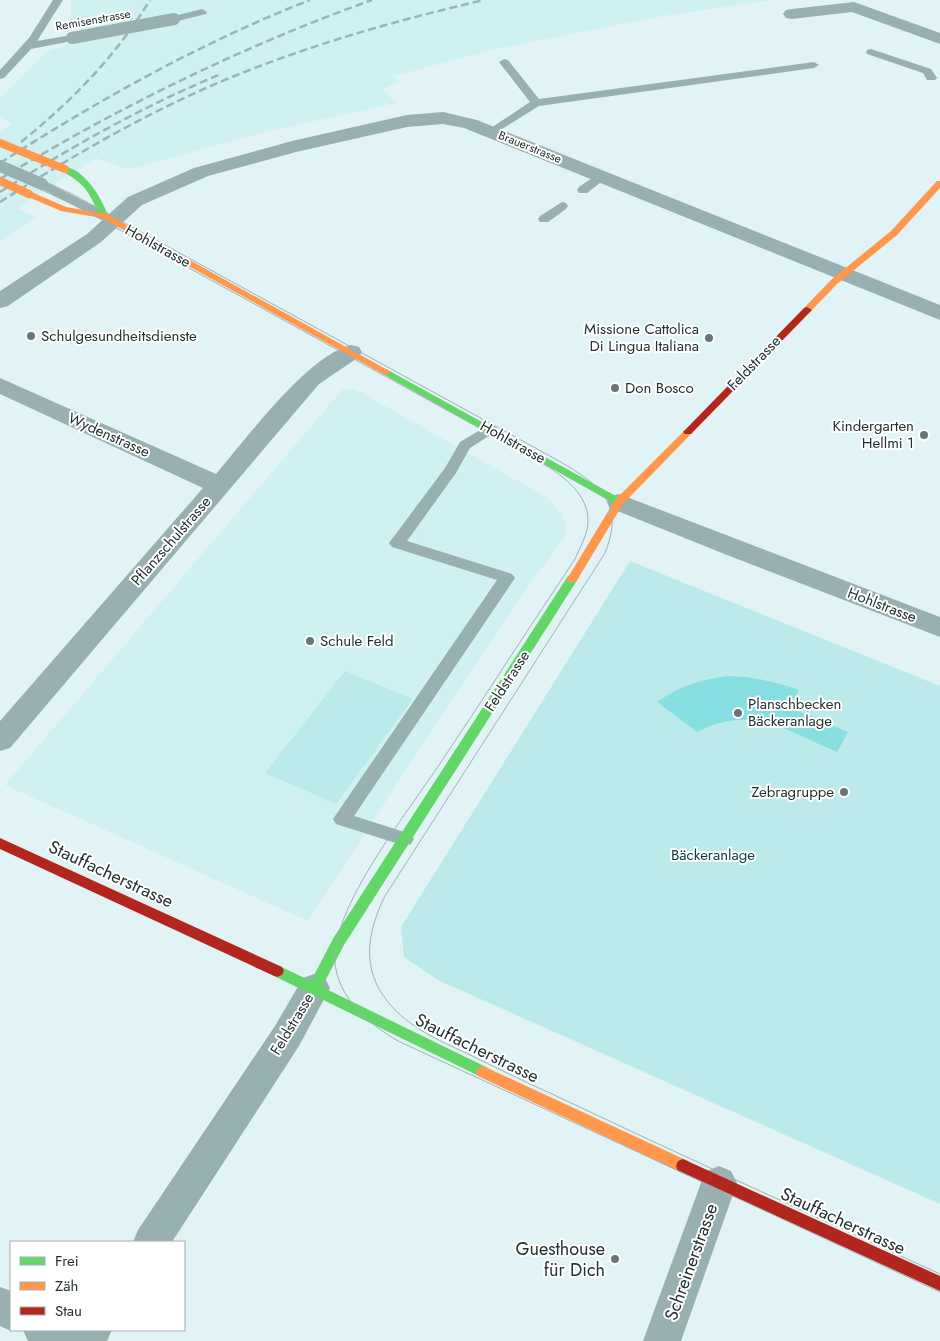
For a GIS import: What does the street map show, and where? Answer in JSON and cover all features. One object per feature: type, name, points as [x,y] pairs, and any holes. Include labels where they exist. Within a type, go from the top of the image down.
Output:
[{"type":"street","points":[[792,14],[854,7],[940,39]]},
{"type":"street","name":"Brauerstrasse","points":[[0,301],[94,238],[109,219],[135,201],[184,179],[217,167],[326,138],[426,118],[457,120],[492,132],[940,313]]},
{"type":"street","points":[[0,143],[80,177],[95,191],[109,219]]},
{"type":"street","name":"Hohlstrasse","points":[[0,182],[64,209],[109,219],[619,502],[940,627]]},
{"type":"street","name":"Feldstrasse","points":[[152,1241],[287,1036],[340,941],[588,555],[619,502],[842,274],[872,254],[890,238],[940,183]]},
{"type":"street","name":"Pflanzschulstrasse","points":[[0,740],[311,380],[351,352]]},
{"type":"street","name":"Wydenstrasse","points":[[0,386],[219,485]]},
{"type":"street","name":"Stauffacherstrasse","points":[[0,843],[314,988],[435,1049],[719,1183],[940,1284]]},
{"type":"street","name":"Schreinerstrasse","points":[[662,1341],[719,1183]]},
{"type":"street","points":[[44,1331],[61,1341]]},
{"type":"lane","points":[[0,76],[30,46],[48,20],[58,0]]},
{"type":"lane","name":"Remisenstrasse","points":[[30,46],[202,12]]},
{"type":"lane","points":[[871,52],[927,72],[931,78]]},
{"type":"lane","points":[[504,62],[536,103]]},
{"type":"lane","points":[[492,132],[536,103],[814,65]]},
{"type":"lane","name":"Hohlstrasse","points":[[0,166],[42,184],[109,219]]},
{"type":"lane","points":[[584,190],[601,176]]},
{"type":"lane","points":[[544,219],[562,206]]},
{"type":"lane","points":[[405,839],[342,819],[508,578],[397,543],[451,470],[465,445],[490,429]]},
{"type":"shaded area","points":[[71,0],[772,0],[663,16],[492,50],[394,76],[400,82],[382,89],[396,103],[265,132],[131,169],[122,168],[96,158],[19,207],[18,209],[36,217],[0,241],[0,133],[12,124],[0,117],[0,98],[40,57],[52,50],[65,46],[81,28],[71,20]]},
{"type":"shaded area","name":"Schule Feld","points":[[353,388],[548,498],[562,514],[566,529],[564,538],[530,584],[453,698],[308,921],[5,785],[342,390]]},
{"type":"green space","name":"Bäckeranlage","points":[[630,561],[940,686],[940,1204],[440,981],[404,957],[401,927]]},
{"type":"green space","points":[[345,671],[413,699],[336,804],[265,773]]},
{"type":"water","name":"Planschbecken Bäckeranlage","points":[[727,676],[764,680],[799,690],[790,707],[848,732],[837,752],[785,729],[752,720],[735,720],[717,724],[697,732],[657,702],[674,691],[690,684]]},
{"type":"tram line","points":[[0,161],[72,194],[559,461],[586,478],[605,497],[610,508],[612,521],[605,553],[385,896],[374,923],[371,937],[370,963],[379,989],[388,1002],[414,1026],[445,1043],[940,1274]]},
{"type":"tram line","points":[[0,170],[84,210],[530,456],[564,478],[582,498],[587,510],[588,523],[585,537],[575,559],[458,737],[378,854],[349,907],[339,931],[335,953],[339,981],[345,994],[354,1005],[364,1016],[398,1041],[940,1292]]},
{"type":"railway","points":[[21,142],[92,77],[123,40],[150,0]]},
{"type":"railway","points":[[0,163],[75,117],[151,74],[229,35],[310,0]]},
{"type":"railway","points":[[0,179],[90,127],[182,80],[275,38],[372,0]]},
{"type":"railway","points":[[0,202],[127,127],[206,88],[308,49],[378,27],[484,0]]},
{"type":"railway","points":[[0,192],[108,128],[192,86],[221,74]]},
{"type":"traffic: fast","points":[[65,169],[79,178],[95,194],[104,216]]},
{"type":"traffic: fast","points":[[386,372],[619,502]]},
{"type":"traffic: fast","points":[[314,988],[339,941],[572,579]]},
{"type":"traffic: fast","points":[[277,971],[483,1072]]},
{"type":"traffic: slow","points":[[0,143],[65,169]]},
{"type":"traffic: slow","points":[[0,181],[29,194]]},
{"type":"traffic: slow","points":[[807,310],[834,282],[894,233],[940,183]]},
{"type":"traffic: slow","points":[[29,194],[64,209],[104,216],[386,372]]},
{"type":"traffic: slow","points":[[572,579],[619,502],[688,432]]},
{"type":"traffic: slow","points":[[483,1072],[683,1166]]},
{"type":"traffic: jam","points":[[688,432],[807,310]]},
{"type":"traffic: jam","points":[[0,843],[277,971]]},
{"type":"traffic: jam","points":[[683,1166],[940,1284]]},
{"type":"place","name":"Schulgesundheitsdienste","points":[[31,336]]},
{"type":"place","name":"Missione Cattolica Di Lingua Italiana","points":[[709,338]]},
{"type":"place","name":"Don Bosco","points":[[615,388]]},
{"type":"place","name":"Kindergarten Hellmi 1","points":[[924,435]]},
{"type":"place","name":"Schule Feld","points":[[310,641]]},
{"type":"place","name":"Planschbecken Bäckeranlage","points":[[738,713]]},
{"type":"place","name":"Zebragruppe","points":[[844,792]]},
{"type":"place","name":"Guesthouse für Dich","points":[[615,1259]]}]
